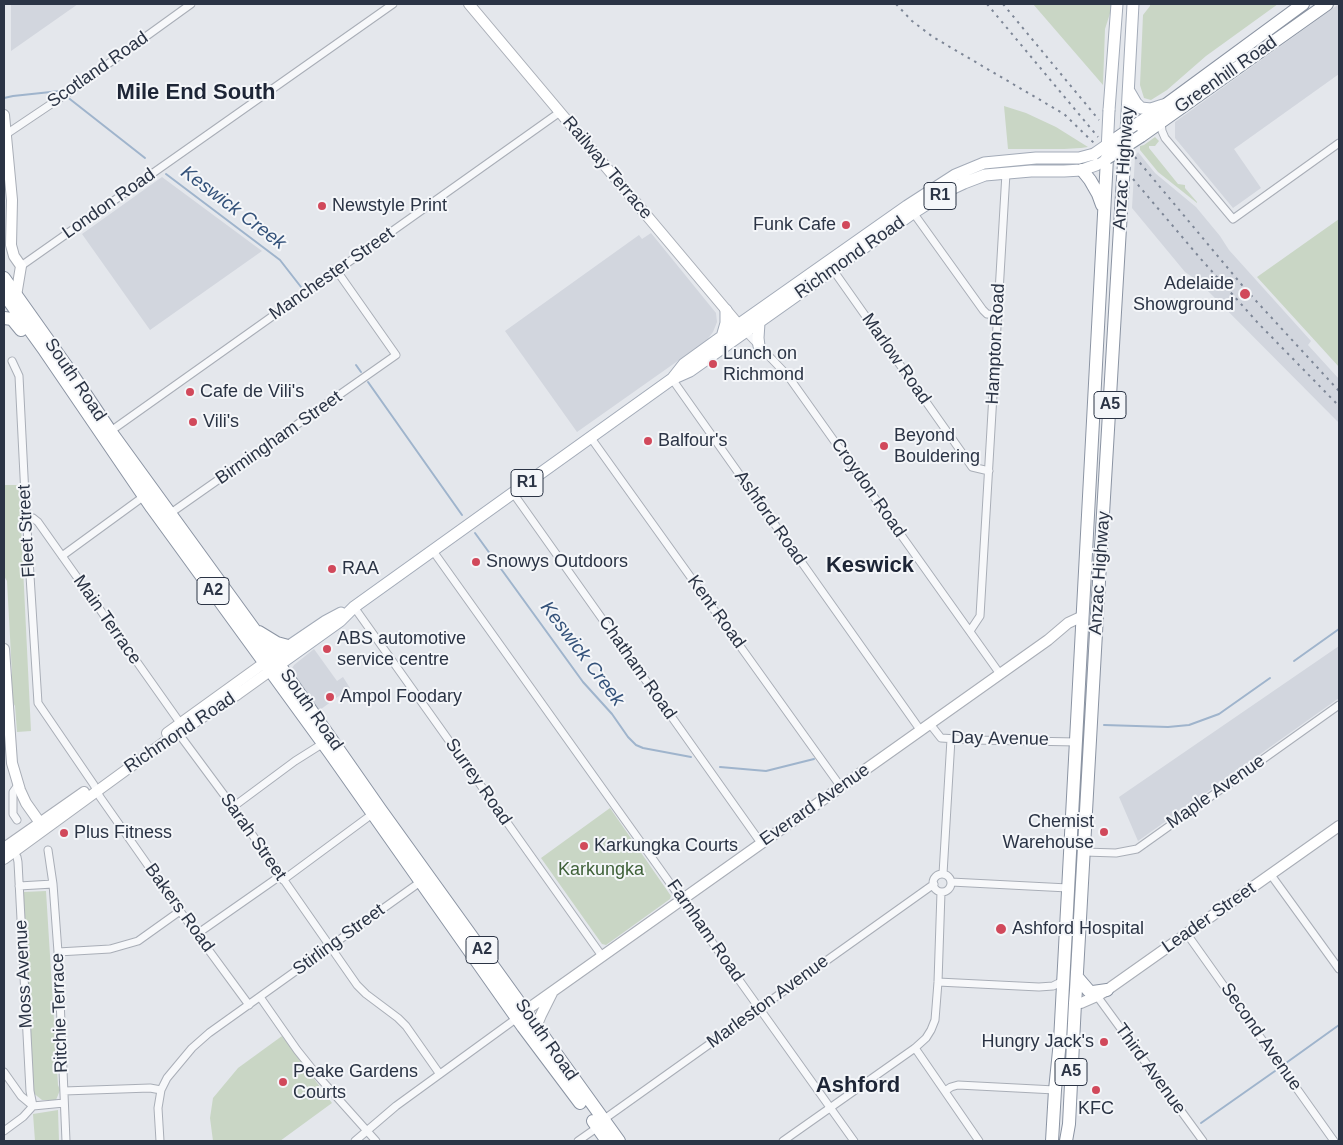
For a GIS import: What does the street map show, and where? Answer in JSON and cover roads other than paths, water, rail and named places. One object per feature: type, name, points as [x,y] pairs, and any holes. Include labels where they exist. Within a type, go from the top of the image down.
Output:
[{"type":"highway","name":"Greenhill Road","points":[[1102,159],[1133,129],[1303,4]]},
{"type":"highway","name":"Greenhill Road","points":[[1133,129],[1161,122],[1323,6]]},
{"type":"highway","points":[[1284,18],[1288,22],[1292,21],[1306,11],[1323,6]]},
{"type":"highway","name":"Greenhill Road","points":[[1125,146],[1133,129]]},
{"type":"highway","name":"Richmond Road","points":[[1102,159],[1125,146]]},
{"type":"highway","name":"Anzac Highway","points":[[1066,1141],[1069,1124],[1125,146]]},
{"type":"highway","name":"Anzac Highway","points":[[1052,1140],[1054,1090],[1060,1041],[1104,210],[1102,159]]},
{"type":"highway","points":[[1082,170],[1098,194],[1104,210]]},
{"type":"highway","name":"South Road","points":[[4,276],[10,295],[45,351],[166,517],[217,596],[272,664],[600,1124],[619,1141]]},
{"type":"highway","name":"South Road","points":[[10,295],[70,371],[107,434]]},
{"type":"highway","points":[[4,318],[10,318],[15,321],[32,345],[45,351]]},
{"type":"highway","name":"South Road","points":[[166,517],[254,630],[272,664],[322,744],[377,812]]},
{"type":"highway","points":[[1088,517],[1103,518]]},
{"type":"highway","points":[[254,630],[277,643],[288,646]]},
{"type":"highway","points":[[1074,778],[1088,779]]},
{"type":"highway","points":[[1070,840],[1084,852]]},
{"type":"highway","points":[[1069,867],[1076,856],[1084,852]]},
{"type":"highway","points":[[1066,933],[1080,933]]},
{"type":"highway","points":[[1077,977],[1089,991],[1102,993]]},
{"type":"highway","points":[[1060,1041],[1066,1019],[1075,1003],[1066,994],[1063,978]]},
{"type":"highway","name":"South Road","points":[[521,1014],[536,1027],[600,1124],[607,1141]]},
{"type":"highway","points":[[1054,1110],[1064,1111],[1067,1109],[1070,1101]]},
{"type":"highway","points":[[1052,1140],[1059,1122],[1062,1120],[1069,1124]]},
{"type":"main road","name":"Anzac Highway","points":[[1102,159],[1109,110],[1117,4]]},
{"type":"main road","name":"Anzac Highway","points":[[1133,4],[1129,91],[1133,129]]},
{"type":"main road","points":[[1129,91],[1141,108],[1150,109],[1167,104]]},
{"type":"main road","name":"Richmond Road","points":[[1004,167],[1036,158],[1102,159]]},
{"type":"main road","name":"Richmond Road","points":[[272,664],[288,646],[326,621],[354,607],[672,379],[690,371],[742,328],[910,209],[954,175],[984,163],[1031,170],[1082,170],[1102,159]]},
{"type":"main road","points":[[722,336],[727,311],[737,317],[755,319],[759,346]]},
{"type":"main road","name":"Richmond Road","points":[[672,379],[684,364],[722,336],[742,328]]},
{"type":"main road","name":"Richmond Road","points":[[272,664],[340,621],[354,607]]},
{"type":"street","name":"Scotland Road","points":[[5,135],[191,4]]},
{"type":"street","name":"London Road","points":[[21,266],[392,4]]},
{"type":"street","name":"Railway Terrace","points":[[470,4],[742,328]]},
{"type":"street","name":"Manchester Street","points":[[107,434],[560,112]]},
{"type":"street","points":[[4,115],[12,200],[11,245],[14,256],[21,266],[10,295]]},
{"type":"street","points":[[1161,122],[1165,138],[1233,219],[1339,143]]},
{"type":"street","name":"Hampton Road","points":[[970,631],[980,616],[1004,167]]},
{"type":"street","points":[[910,209],[983,310],[987,314],[997,315]]},
{"type":"street","name":"Marlow Road","points":[[830,266],[972,467],[989,471]]},
{"type":"street","name":"Birmingham Street","points":[[166,517],[396,355],[337,271]]},
{"type":"street","name":"Croydon Road","points":[[742,328],[788,376],[1000,674]]},
{"type":"street","name":"Fleet Street","points":[[12,361],[19,376],[38,703]]},
{"type":"street","name":"Ashford Road","points":[[672,379],[921,730]]},
{"type":"street","name":"Kent Road","points":[[591,438],[841,787]]},
{"type":"street","points":[[62,556],[149,493]]},
{"type":"street","name":"Chatham Road","points":[[513,494],[761,843]]},
{"type":"street","name":"Main Terrace","points":[[26,517],[31,516],[37,521],[179,728]]},
{"type":"street","name":"Farnham Road","points":[[433,551],[854,1141]]},
{"type":"street","name":"Surrey Road","points":[[354,607],[602,956]]},
{"type":"street","name":"Everard Avenue","points":[[521,1014],[1057,633],[1097,616]]},
{"type":"street","points":[[4,649],[12,763],[18,785],[26,803],[42,826]]},
{"type":"street","name":"Richmond Road","points":[[4,858],[9,848],[272,664]]},
{"type":"street","name":"Bakers Road","points":[[38,703],[180,912],[249,1005]]},
{"type":"street","name":"Maple Avenue","points":[[1084,852],[1116,853],[1137,849],[1339,705]]},
{"type":"street","name":"Day Avenue","points":[[930,724],[941,738],[1076,742]]},
{"type":"street","name":"Sarah Street","points":[[179,728],[281,878],[357,985],[406,1026],[439,1073]]},
{"type":"street","points":[[943,874],[951,739]]},
{"type":"street","points":[[233,807],[295,761],[322,744]]},
{"type":"street","points":[[17,820],[13,814],[13,792],[18,785]]},
{"type":"street","points":[[197,934],[377,812]]},
{"type":"street","name":"Leader Street","points":[[1075,1003],[1081,1003],[1102,993],[1339,826]]},
{"type":"street","name":"Moss Avenue","points":[[9,848],[17,857],[18,862],[33,1106]]},
{"type":"street","name":"Ritchie Terrace","points":[[48,850],[53,884],[58,952],[66,1141]]},
{"type":"street","points":[[943,874],[948,876],[951,882],[950,888],[942,892],[934,884],[936,877],[943,874]]},
{"type":"street","points":[[1271,874],[1339,969]]},
{"type":"street","name":"Stirling Street","points":[[161,1090],[169,1076],[192,1048],[209,1033],[424,878]]},
{"type":"street","points":[[951,882],[1068,888]]},
{"type":"street","points":[[19,886],[53,884]]},
{"type":"street","name":"Marleston Avenue","points":[[578,1141],[934,884]]},
{"type":"street","points":[[783,1141],[915,1048],[926,1038],[935,1020],[942,892]]},
{"type":"street","points":[[58,952],[110,949],[138,941],[180,912]]},
{"type":"street","name":"Second Avenue","points":[[1187,934],[1334,1141]]},
{"type":"street","points":[[938,982],[1039,987],[1053,986],[1063,978]]},
{"type":"street","points":[[536,1027],[554,990]]},
{"type":"street","name":"Third Avenue","points":[[1102,993],[1203,1141]]},
{"type":"street","points":[[260,997],[317,1076],[376,1141]]},
{"type":"street","points":[[355,1141],[439,1073],[521,1014]]},
{"type":"street","points":[[915,1048],[980,1141]]},
{"type":"street","points":[[4,1072],[21,1096],[33,1106]]},
{"type":"street","points":[[945,1092],[951,1087],[958,1085],[1054,1090]]},
{"type":"street","points":[[64,1091],[150,1088],[161,1090],[158,1108],[160,1141]]},
{"type":"street","points":[[4,1130],[33,1106],[64,1103]]},
{"type":"waterway","name":"Keswick Creek","points":[[4,98],[60,91],[63,93]]},
{"type":"waterway","name":"Keswick Creek","points":[[66,96],[145,158]]},
{"type":"waterway","name":"Keswick Creek","points":[[166,174],[280,260],[301,287]]},
{"type":"waterway","name":"Keswick Creek","points":[[356,365],[361,372]]},
{"type":"waterway","name":"Keswick Creek","points":[[368,382],[462,515]]},
{"type":"waterway","name":"Keswick Creek","points":[[475,533],[583,682],[612,714],[628,737],[636,745],[643,748],[691,757]]},
{"type":"waterway","name":"Keswick Creek","points":[[1294,661],[1339,629]]},
{"type":"waterway","name":"Keswick Creek","points":[[1104,725],[1168,727],[1189,725],[1219,714],[1270,678]]},
{"type":"waterway","name":"Keswick Creek","points":[[720,767],[766,771],[814,759]]},
{"type":"waterway","points":[[1286,1063],[1339,1025]]},
{"type":"waterway","points":[[1201,1123],[1275,1071]]},
{"type":"railway","points":[[896,4],[912,21],[933,37],[1064,114],[1095,144]]},
{"type":"railway","points":[[987,4],[1098,137]]},
{"type":"railway","points":[[1003,4],[1099,120]]},
{"type":"railway","points":[[1135,157],[1247,291],[1339,391]]},
{"type":"railway","points":[[1133,179],[1258,323],[1339,406]]},
{"type":"place","name":"Newstyle Print","points":[[322,206]]},
{"type":"place","name":"Funk Cafe","points":[[846,225]]},
{"type":"place","name":"Adelaide Showground","points":[[1245,294]]},
{"type":"place","name":"Lunch on Richmond","points":[[713,364]]},
{"type":"place","name":"Cafe de Vili's","points":[[190,392]]},
{"type":"place","name":"Vili's","points":[[193,422]]},
{"type":"place","name":"Balfour's","points":[[648,441]]},
{"type":"place","name":"Beyond Bouldering","points":[[884,446]]},
{"type":"place","name":"Snowys Outdoors","points":[[476,562]]},
{"type":"place","name":"RAA","points":[[332,569]]},
{"type":"place","name":"ABS automotive service centre","points":[[327,649]]},
{"type":"place","name":"Ampol Foodary","points":[[330,697]]},
{"type":"place","name":"Chemist Warehouse","points":[[1104,832]]},
{"type":"place","name":"Plus Fitness","points":[[64,833]]},
{"type":"place","name":"Karkungka Courts","points":[[584,846]]},
{"type":"place","name":"Ashford Hospital","points":[[1001,929]]},
{"type":"place","name":"Hungry Jack's","points":[[1104,1042]]},
{"type":"place","name":"Peake Gardens Courts","points":[[283,1082]]},
{"type":"place","name":"KFC","points":[[1096,1090]]},
{"type":"district","name":"Mile End South","points":[[196,93]]},
{"type":"district","name":"Keswick","points":[[870,566]]},
{"type":"district","name":"Ashford","points":[[858,1086]]},
{"type":"park label","name":"Karkungka","points":[[601,870]]}]
